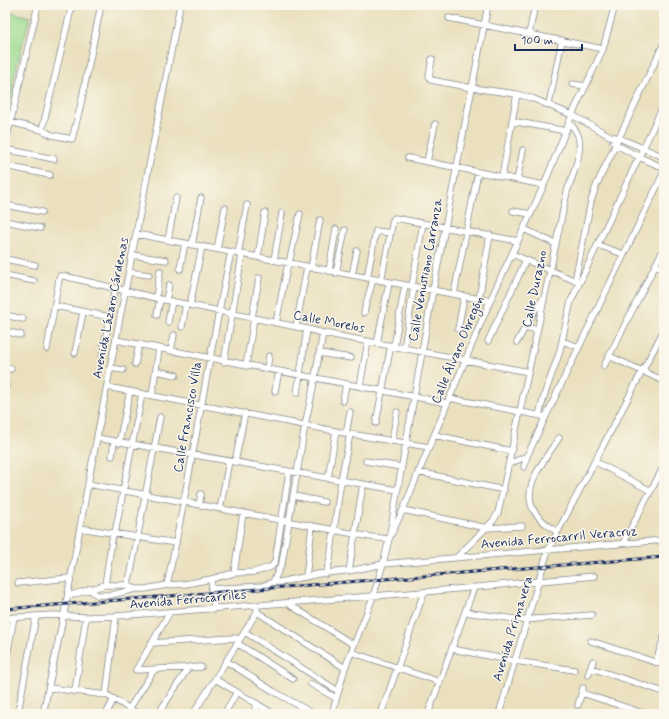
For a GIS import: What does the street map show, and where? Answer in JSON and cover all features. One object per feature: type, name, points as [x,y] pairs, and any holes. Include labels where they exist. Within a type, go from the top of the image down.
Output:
[{"type":"street","points":[[5,145],[38,5]]},
{"type":"street","points":[[42,130],[72,5]]},
{"type":"street","points":[[10,122],[42,130],[52,135],[72,139],[74,136],[101,5]]},
{"type":"street","name":"Avenida Lázaro Cárdenas","points":[[44,713],[68,596],[70,578],[180,5]]},
{"type":"street","name":"Calle Venustiano Carranza","points":[[389,539],[433,290],[488,5]]},
{"type":"street","name":"Calle Álvaro Obregón","points":[[373,596],[389,539],[403,510],[490,301],[531,214],[572,115],[603,49],[615,5]]},
{"type":"street","points":[[651,5],[664,7]]},
{"type":"street","points":[[529,34],[534,10]]},
{"type":"street","points":[[449,18],[603,49]]},
{"type":"street","points":[[548,104],[562,40]]},
{"type":"street","points":[[578,282],[591,201],[597,184],[664,43]]},
{"type":"street","points":[[432,59],[431,80],[472,88],[517,94],[548,104],[572,115],[610,136],[619,138],[664,157]]},
{"type":"street","points":[[572,84],[586,86]]},
{"type":"street","points":[[502,177],[517,94]]},
{"type":"street","points":[[539,416],[545,393],[559,354],[571,301],[578,282],[598,245],[664,104]]},
{"type":"street","points":[[512,121],[566,131]]},
{"type":"street","name":"Calle Durazno","points":[[457,557],[487,528],[498,512],[504,490],[519,412],[529,372],[567,192],[580,144],[577,133],[569,122]]},
{"type":"street","points":[[427,162],[435,124]]},
{"type":"street","points":[[610,136],[615,144],[664,168]]},
{"type":"street","points":[[5,149],[54,159]]},
{"type":"street","points":[[518,180],[524,150]]},
{"type":"street","points":[[408,158],[544,185]]},
{"type":"street","points":[[5,166],[50,175]]},
{"type":"street","points":[[454,294],[478,172]]},
{"type":"street","points":[[524,467],[527,456],[623,254],[664,172]]},
{"type":"street","points":[[168,240],[176,198]]},
{"type":"street","points":[[192,245],[200,198]]},
{"type":"street","points":[[5,205],[42,212]]},
{"type":"street","points":[[224,362],[247,205]]},
{"type":"street","points":[[217,249],[225,208]]},
{"type":"street","points":[[514,211],[531,214]]},
{"type":"street","points":[[258,258],[265,213]]},
{"type":"street","points":[[274,260],[282,213]]},
{"type":"street","points":[[276,323],[300,214]]},
{"type":"street","points":[[381,281],[393,220],[395,218],[518,241]]},
{"type":"street","points":[[296,327],[320,220]]},
{"type":"street","points":[[5,221],[40,228]]},
{"type":"street","points":[[404,348],[423,223]]},
{"type":"street","points":[[329,271],[336,229]]},
{"type":"street","points":[[524,229],[556,244]]},
{"type":"street","points":[[336,273],[345,230]]},
{"type":"street","points":[[367,278],[376,231],[391,233]]},
{"type":"street","points":[[136,234],[309,268],[490,301]]},
{"type":"street","points":[[479,299],[490,235]]},
{"type":"street","points":[[180,269],[185,243]]},
{"type":"street","points":[[598,245],[623,254]]},
{"type":"street","points":[[182,327],[202,246]]},
{"type":"street","points":[[604,366],[664,248]]},
{"type":"street","points":[[352,275],[357,251]]},
{"type":"street","name":"Calle Francisco Villa","points":[[167,585],[219,310],[232,252]]},
{"type":"street","points":[[512,254],[578,282]]},
{"type":"street","points":[[132,255],[166,260]]},
{"type":"street","points":[[5,259],[35,265]]},
{"type":"street","points":[[488,341],[526,260]]},
{"type":"street","points":[[655,265],[664,269]]},
{"type":"street","points":[[157,315],[160,271]]},
{"type":"street","points":[[129,272],[149,275]]},
{"type":"street","points":[[5,275],[34,281]]},
{"type":"street","name":"Calle Morelos","points":[[54,306],[60,276],[169,301],[307,328],[323,333],[529,372]]},
{"type":"street","points":[[246,366],[259,278]]},
{"type":"street","points":[[364,313],[366,297],[370,292],[373,279]]},
{"type":"street","points":[[377,343],[389,282]]},
{"type":"street","points":[[168,322],[169,285]]},
{"type":"street","points":[[376,423],[405,285]]},
{"type":"street","points":[[102,357],[115,288]]},
{"type":"street","points":[[458,329],[464,296]]},
{"type":"street","points":[[518,342],[544,298]]},
{"type":"street","points":[[47,349],[54,306],[110,316]]},
{"type":"street","points":[[75,353],[83,312]]},
{"type":"street","points":[[5,315],[23,319]]},
{"type":"street","points":[[526,327],[537,330]]},
{"type":"street","points":[[297,393],[307,328]]},
{"type":"street","name":"Avenida Primavera","points":[[499,714],[548,550],[664,330]]},
{"type":"street","points":[[5,331],[20,335]]},
{"type":"street","points":[[273,582],[282,564],[305,425],[323,333]]},
{"type":"street","points":[[171,351],[174,335]]},
{"type":"street","points":[[116,340],[224,362],[346,384],[546,417]]},
{"type":"street","points":[[360,386],[368,341]]},
{"type":"street","points":[[562,341],[579,347]]},
{"type":"street","points":[[135,364],[139,344]]},
{"type":"street","points":[[152,395],[159,349]]},
{"type":"street","points":[[319,353],[351,358]]},
{"type":"street","points":[[267,369],[269,356]]},
{"type":"street","points":[[609,356],[664,381]]},
{"type":"street","points":[[110,368],[124,370]]},
{"type":"street","points":[[156,371],[176,375]]},
{"type":"street","points":[[276,391],[279,372]]},
{"type":"street","points":[[343,400],[346,384]]},
{"type":"street","points":[[107,387],[348,434],[429,448]]},
{"type":"street","points":[[112,456],[130,391]]},
{"type":"street","points":[[105,585],[142,394]]},
{"type":"street","points":[[326,574],[330,559],[350,412]]},
{"type":"street","points":[[392,441],[397,412]]},
{"type":"street","points":[[220,509],[245,414]]},
{"type":"street","points":[[127,585],[131,572],[160,417]]},
{"type":"street","points":[[328,478],[336,431]]},
{"type":"street","points":[[434,435],[511,452]]},
{"type":"street","points":[[97,438],[397,490]]},
{"type":"street","points":[[557,532],[542,521],[534,511],[530,491],[532,483],[559,438]]},
{"type":"street","points":[[509,464],[527,456]]},
{"type":"street","points":[[366,461],[401,467]]},
{"type":"street","points":[[594,461],[651,490]]},
{"type":"street","points":[[623,543],[664,467]]},
{"type":"street","points":[[68,596],[105,585],[127,585],[136,589],[146,590],[167,585],[185,584],[212,579],[234,573],[254,572],[271,567],[273,565],[289,472]]},
{"type":"street","points":[[418,472],[504,490]]},
{"type":"street","points":[[88,484],[280,521],[389,539]]},
{"type":"street","points":[[349,571],[363,484]]},
{"type":"street","points":[[199,505],[201,494]]},
{"type":"street","points":[[294,496],[324,502]]},
{"type":"street","points":[[403,510],[487,528],[522,526]]},
{"type":"street","points":[[234,573],[243,513]]},
{"type":"street","points":[[306,577],[312,526]]},
{"type":"street","points":[[80,528],[176,543]]},
{"type":"street","name":"Avenida Ferrocarril Veracruz","points":[[211,589],[262,586],[273,582],[349,571],[383,564],[664,540]]},
{"type":"street","name":"Avenida Ferrocarriles","points":[[5,618],[64,615],[86,617],[116,616],[424,592],[594,576]]},
{"type":"street","points":[[18,583],[70,578]]},
{"type":"street","points":[[212,579],[211,589],[214,596],[214,609]]},
{"type":"street","points":[[428,714],[474,587]]},
{"type":"street","points":[[89,589],[97,595],[111,595],[136,589]]},
{"type":"street","points":[[381,714],[424,592]]},
{"type":"street","points":[[332,714],[345,668],[373,596]]},
{"type":"street","points":[[287,603],[354,645]]},
{"type":"street","points":[[192,714],[257,612],[257,605]]},
{"type":"street","points":[[170,612],[136,668],[138,671],[200,667]]},
{"type":"street","points":[[257,612],[345,668]]},
{"type":"street","points":[[465,612],[522,620],[592,615]]},
{"type":"street","points":[[19,707],[36,616]]},
{"type":"street","points":[[106,695],[116,616]]},
{"type":"street","points":[[5,667],[14,617]]},
{"type":"street","points":[[75,691],[86,617]]},
{"type":"street","points":[[244,632],[338,691]]},
{"type":"street","points":[[656,662],[664,637]]},
{"type":"street","points":[[151,643],[234,638],[293,679]]},
{"type":"street","points":[[592,641],[664,665]]},
{"type":"street","points":[[452,649],[574,670]]},
{"type":"street","points":[[351,652],[440,682]]},
{"type":"street","points":[[226,661],[273,691],[314,714]]},
{"type":"street","points":[[588,675],[593,661]]},
{"type":"street","points":[[158,714],[189,667]]},
{"type":"street","points":[[591,668],[664,692]]},
{"type":"street","points":[[129,709],[154,670]]},
{"type":"street","points":[[215,679],[274,714]]},
{"type":"street","points":[[311,684],[336,698]]},
{"type":"street","points":[[50,688],[106,695],[138,714]]},
{"type":"street","points":[[578,706],[583,691],[646,714]]},
{"type":"street","points":[[224,714],[237,692]]},
{"type":"street","points":[[106,714],[114,699]]},
{"type":"street","points":[[252,714],[258,704]]},
{"type":"street","points":[[44,713],[53,714]]},
{"type":"green space","points":[[5,11],[30,17],[12,85],[14,86],[5,126]]},
{"type":"railway","points":[[5,609],[664,557]]}]
